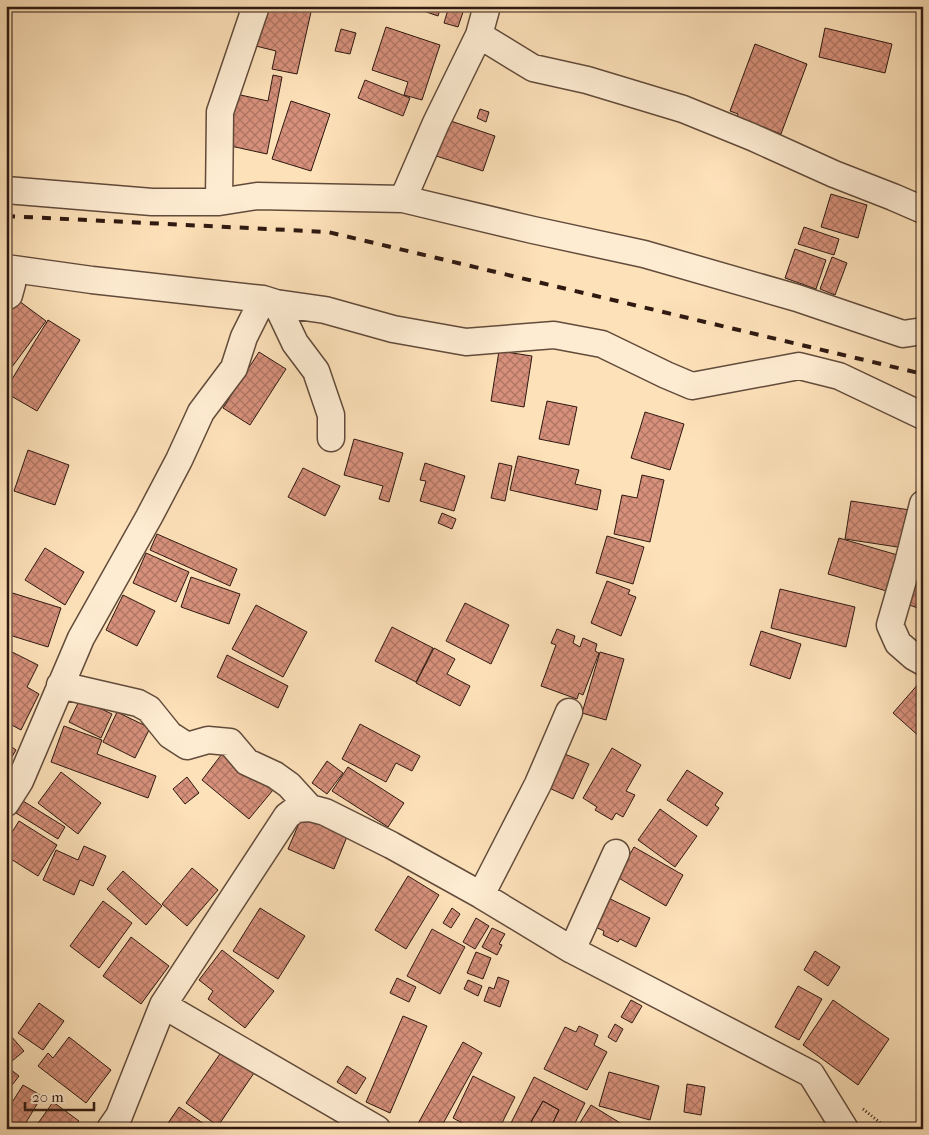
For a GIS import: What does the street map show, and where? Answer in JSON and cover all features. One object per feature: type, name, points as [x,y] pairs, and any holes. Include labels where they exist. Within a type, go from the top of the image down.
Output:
[{"type":"street","points":[[219,202],[220,112],[256,6]]},
{"type":"street","points":[[403,199],[436,123],[478,35],[487,6]]},
{"type":"street","points":[[478,35],[533,68],[587,80],[683,109],[923,210]]},
{"type":"street","points":[[6,190],[152,202],[219,202],[257,196],[403,199],[644,254],[798,298],[903,334],[923,331]]},
{"type":"street","points":[[6,297],[9,295],[12,284],[6,268],[269,301],[325,310],[393,329],[466,342],[554,334],[602,344],[692,386],[799,366],[839,376],[923,416]]},
{"type":"street","points":[[269,301],[295,344],[316,371],[331,415],[331,438]]},
{"type":"street","points":[[6,802],[20,781],[81,638],[149,517],[179,460],[201,412],[234,368],[244,337],[269,301]]},
{"type":"street","points":[[923,504],[890,625],[898,643],[923,662]]},
{"type":"street","points":[[60,685],[138,703],[149,709],[170,735],[187,746],[208,740],[230,742],[247,762],[275,774],[289,785],[310,808]]},
{"type":"street","points":[[482,895],[538,784],[569,712]]},
{"type":"street","points":[[110,1129],[119,1116],[163,1005],[287,816],[296,809],[310,808],[325,812],[383,841],[482,895],[572,950],[811,1074],[845,1129]]},
{"type":"street","points":[[572,950],[616,853]]},
{"type":"street","points":[[163,1005],[377,1129]]},
{"type":"building","points":[[261,6],[284,6],[311,12],[297,74],[272,69],[276,51],[252,45]]},
{"type":"building","points":[[409,6],[441,6],[438,16]]},
{"type":"building","points":[[449,6],[465,6],[458,27],[444,23]]},
{"type":"building","points":[[386,27],[440,45],[422,100],[404,95],[408,82],[372,70]]},
{"type":"building","points":[[825,28],[892,44],[885,73],[819,57]]},
{"type":"building","points":[[341,29],[356,33],[350,54],[335,51]]},
{"type":"building","points":[[755,44],[807,64],[781,134],[737,117],[738,114],[730,111]]},
{"type":"building","points":[[273,75],[282,77],[267,154],[226,145],[236,94],[268,101]]},
{"type":"building","points":[[365,80],[410,98],[403,116],[358,98]]},
{"type":"building","points":[[291,101],[330,114],[311,171],[272,159]]},
{"type":"building","points":[[480,109],[489,112],[486,122],[477,118]]},
{"type":"building","points":[[442,118],[495,136],[483,171],[430,154]]},
{"type":"building","points":[[831,194],[867,205],[858,238],[821,227]]},
{"type":"building","points":[[804,227],[839,239],[834,255],[798,244]]},
{"type":"building","points":[[795,249],[826,260],[816,289],[785,278]]},
{"type":"building","points":[[832,257],[847,263],[835,295],[820,289]]},
{"type":"building","points":[[15,298],[46,321],[6,375],[6,311]]},
{"type":"building","points":[[48,320],[80,340],[37,411],[6,393],[6,389]]},
{"type":"building","points":[[499,351],[532,356],[524,407],[491,401]]},
{"type":"building","points":[[259,352],[286,369],[250,425],[223,408]]},
{"type":"building","points":[[547,401],[577,407],[569,445],[539,439]]},
{"type":"building","points":[[645,412],[684,424],[670,470],[631,458]]},
{"type":"building","points":[[354,439],[403,453],[389,502],[379,499],[383,486],[344,475]]},
{"type":"building","points":[[28,450],[69,465],[55,505],[14,491]]},
{"type":"building","points":[[518,456],[579,470],[575,484],[601,490],[597,510],[510,490]]},
{"type":"building","points":[[425,463],[465,476],[454,511],[420,501],[426,481],[420,480]]},
{"type":"building","points":[[499,463],[512,466],[505,501],[491,498]]},
{"type":"building","points":[[303,468],[340,486],[325,516],[288,497]]},
{"type":"building","points":[[642,475],[664,480],[650,542],[614,534],[622,495],[637,498]]},
{"type":"building","points":[[851,501],[910,510],[904,548],[845,539]]},
{"type":"building","points":[[442,513],[456,519],[452,529],[438,523]]},
{"type":"building","points":[[157,534],[237,569],[230,586],[150,550]]},
{"type":"building","points":[[607,536],[644,547],[633,584],[596,573]]},
{"type":"building","points":[[839,538],[901,556],[890,592],[828,574]]},
{"type":"building","points":[[45,548],[84,572],[65,605],[25,580]]},
{"type":"building","points":[[146,553],[189,572],[176,602],[133,583]]},
{"type":"building","points":[[915,570],[923,573],[923,610],[904,603]]},
{"type":"building","points":[[191,577],[240,594],[229,624],[181,607]]},
{"type":"building","points":[[607,581],[630,590],[628,594],[636,597],[621,636],[591,623]]},
{"type":"building","points":[[780,589],[855,607],[846,647],[771,628]]},
{"type":"building","points":[[6,591],[61,608],[48,647],[6,634]]},
{"type":"building","points":[[123,595],[155,611],[137,646],[106,630]]},
{"type":"building","points":[[465,603],[509,625],[491,664],[446,641]]},
{"type":"building","points":[[256,605],[307,632],[283,677],[232,649]]},
{"type":"building","points":[[392,627],[433,648],[416,682],[375,661]]},
{"type":"building","points":[[557,629],[575,636],[573,643],[580,647],[583,638],[597,644],[595,651],[599,653],[583,695],[579,693],[577,699],[541,686],[556,645],[551,643]]},
{"type":"building","points":[[761,631],[801,644],[790,679],[750,665]]},
{"type":"building","points":[[434,648],[455,659],[447,674],[470,686],[460,706],[416,683]]},
{"type":"building","points":[[6,649],[38,665],[27,687],[39,694],[21,730],[6,722]]},
{"type":"building","points":[[600,652],[624,659],[606,720],[582,713]]},
{"type":"building","points":[[227,655],[288,686],[278,708],[217,677]]},
{"type":"building","points":[[920,682],[923,685],[923,736],[921,738],[893,713]]},
{"type":"building","points":[[80,699],[112,714],[101,738],[69,722]]},
{"type":"building","points":[[117,712],[150,728],[135,758],[103,742]]},
{"type":"building","points":[[360,724],[420,756],[412,771],[396,763],[386,782],[342,759]]},
{"type":"building","points":[[64,726],[102,740],[97,754],[156,776],[148,798],[51,762]]},
{"type":"building","points":[[6,743],[16,750],[6,767]]},
{"type":"building","points":[[612,748],[641,765],[626,791],[635,795],[623,817],[616,813],[612,820],[595,810],[597,807],[583,798]]},
{"type":"building","points":[[225,750],[273,790],[249,819],[202,780]]},
{"type":"building","points":[[560,752],[589,764],[573,799],[545,786]]},
{"type":"building","points":[[327,761],[343,773],[327,794],[312,783]]},
{"type":"building","points":[[348,767],[404,803],[388,827],[332,791]]},
{"type":"building","points":[[687,770],[723,793],[715,805],[719,808],[707,826],[667,800]]},
{"type":"building","points":[[61,772],[101,803],[78,834],[38,803]]},
{"type":"building","points":[[187,777],[199,793],[185,804],[173,789]]},
{"type":"building","points":[[23,801],[65,827],[58,839],[16,813]]},
{"type":"building","points":[[660,809],[697,836],[675,867],[638,840]]},
{"type":"building","points":[[303,814],[348,834],[334,869],[288,849]]},
{"type":"building","points":[[19,821],[57,845],[38,876],[6,856],[6,842]]},
{"type":"building","points":[[84,846],[106,856],[93,886],[80,880],[74,895],[43,880],[56,850],[78,860]]},
{"type":"building","points":[[634,847],[683,875],[666,906],[617,877]]},
{"type":"building","points":[[192,868],[218,890],[187,926],[162,904]]},
{"type":"building","points":[[123,871],[162,906],[146,925],[107,889]]},
{"type":"building","points":[[408,876],[439,895],[406,949],[375,930]]},
{"type":"building","points":[[604,896],[650,918],[636,947],[620,939],[618,942],[603,935],[604,931],[591,925]]},
{"type":"building","points":[[103,901],[132,923],[99,968],[70,946]]},
{"type":"building","points":[[260,908],[305,936],[278,979],[233,951]]},
{"type":"building","points":[[452,908],[460,914],[451,928],[443,923]]},
{"type":"building","points":[[476,918],[489,926],[475,949],[463,942]]},
{"type":"building","points":[[492,928],[505,934],[499,944],[502,945],[497,955],[482,947]]},
{"type":"building","points":[[432,929],[465,947],[440,994],[407,976]]},
{"type":"building","points":[[131,937],[169,966],[141,1004],[103,976]]},
{"type":"building","points":[[222,950],[274,991],[245,1028],[208,999],[213,991],[199,980]]},
{"type":"building","points":[[815,951],[840,967],[828,986],[804,970]]},
{"type":"building","points":[[476,952],[491,958],[483,979],[467,973]]},
{"type":"building","points":[[498,977],[509,981],[500,1007],[484,1001],[489,987],[494,989]]},
{"type":"building","points":[[397,978],[416,987],[409,1002],[390,993]]},
{"type":"building","points":[[468,980],[482,986],[478,996],[464,989]]},
{"type":"building","points":[[798,986],[822,999],[799,1040],[775,1027]]},
{"type":"building","points":[[631,1000],[642,1006],[632,1023],[621,1017]]},
{"type":"building","points":[[833,1000],[889,1039],[858,1085],[803,1045]]},
{"type":"building","points":[[39,1003],[64,1021],[43,1050],[18,1033]]},
{"type":"building","points":[[403,1016],[427,1026],[390,1113],[366,1102]]},
{"type":"building","points":[[615,1024],[623,1029],[616,1042],[608,1037]]},
{"type":"building","points":[[579,1026],[598,1035],[594,1045],[607,1052],[587,1090],[544,1069],[565,1027],[576,1032]]},
{"type":"building","points":[[10,1035],[24,1051],[12,1061],[6,1055],[6,1039]]},
{"type":"building","points":[[69,1037],[111,1070],[86,1103],[38,1066],[48,1053],[53,1058]]},
{"type":"building","points":[[463,1042],[482,1053],[440,1129],[415,1129]]},
{"type":"building","points":[[222,1051],[254,1073],[218,1126],[186,1103]]},
{"type":"building","points":[[6,1066],[19,1076],[6,1093]]},
{"type":"building","points":[[347,1066],[366,1078],[356,1094],[337,1082]]},
{"type":"building","points":[[609,1072],[659,1086],[650,1120],[599,1106]]},
{"type":"building","points":[[473,1076],[515,1097],[499,1129],[473,1129],[453,1118]]},
{"type":"building","points":[[534,1077],[585,1103],[572,1129],[550,1129],[559,1110],[543,1101],[531,1122],[543,1129],[508,1129]]},
{"type":"building","points":[[687,1084],[705,1087],[701,1115],[684,1112]]},
{"type":"building","points":[[23,1085],[42,1096],[22,1129],[11,1129],[6,1125],[6,1112]]},
{"type":"building","points":[[543,1101],[559,1110],[550,1129],[543,1129],[531,1122]]},
{"type":"building","points":[[53,1102],[79,1121],[73,1129],[34,1129]]},
{"type":"building","points":[[591,1105],[630,1129],[582,1129],[578,1126]]},
{"type":"building","points":[[179,1107],[210,1128],[210,1129],[164,1129]]},
{"type":"railway","points":[[6,216],[328,232],[923,374]]}]
